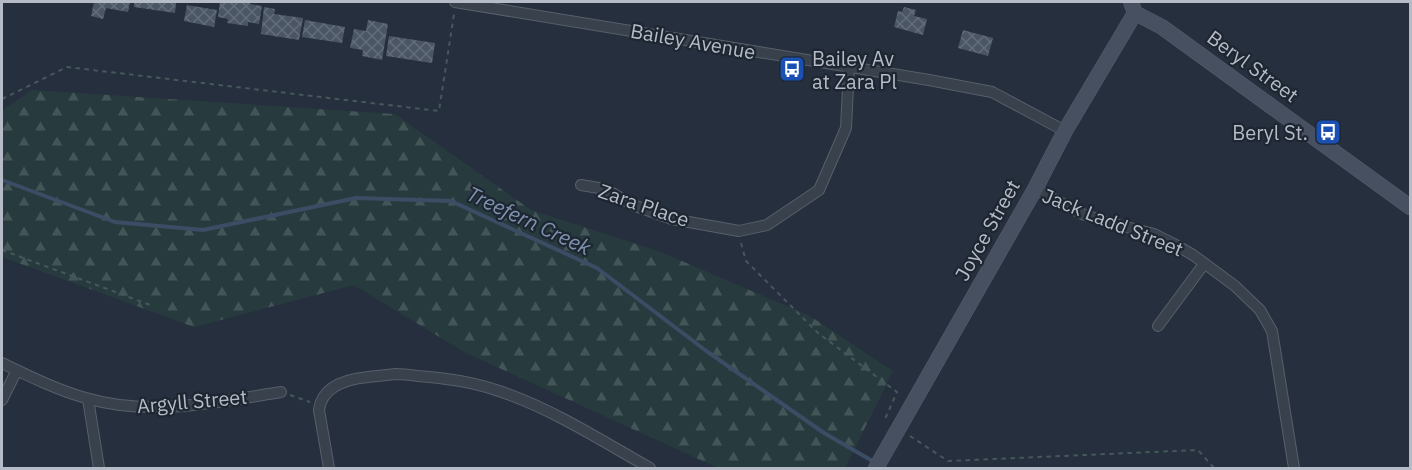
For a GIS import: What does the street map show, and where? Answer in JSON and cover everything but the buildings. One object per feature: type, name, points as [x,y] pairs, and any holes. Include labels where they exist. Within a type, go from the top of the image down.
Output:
[{"type":"street","name":"Bailey Avenue","points":[[456,2],[992,92],[1065,131]]},
{"type":"street","name":"Joyce Street","points":[[879,464],[1035,189],[1133,7]]},
{"type":"street","name":"Beryl Street","points":[[1133,7],[1410,207]]},
{"type":"street","name":"Zara Place","points":[[580,184],[605,189],[633,205],[672,219],[739,231],[767,225],[819,190],[846,128],[849,67]]},
{"type":"street","name":"Jack Ladd Street","points":[[1035,189],[1082,214],[1154,234],[1174,244],[1235,286],[1260,310],[1272,331],[1294,468]]},
{"type":"street","points":[[1158,326],[1204,264]]},
{"type":"street","name":"Argyll Street","points":[[2,363],[57,388],[88,399],[130,407],[215,403],[281,392]]},
{"type":"street","points":[[2,400],[17,370]]},
{"type":"street","points":[[329,468],[319,410],[328,391],[347,380],[398,374],[449,379],[499,391],[549,412],[650,468]]},
{"type":"street","points":[[88,399],[99,468]]},
{"type":"path","points":[[2,99],[67,67],[439,111],[456,2]]},
{"type":"path","points":[[739,231],[746,261],[818,333],[897,393],[885,419],[948,461],[1198,450],[1214,468]]},
{"type":"path","points":[[2,250],[153,306]]},
{"type":"path","points":[[281,392],[320,405]]},
{"type":"green space","points":[[32,90],[395,114],[531,210],[661,252],[810,316],[893,371],[845,468],[718,468],[464,352],[354,285],[194,327],[2,257],[2,110]]},
{"type":"waterway","name":"Treefern Creek","points":[[2,180],[115,222],[203,230],[356,198],[451,201],[597,268],[705,350],[824,433],[876,463]]},
{"type":"place","name":"Bailey Av at Zara Pl","points":[[792,69]]},
{"type":"place","name":"Beryl St.","points":[[1328,132]]}]
